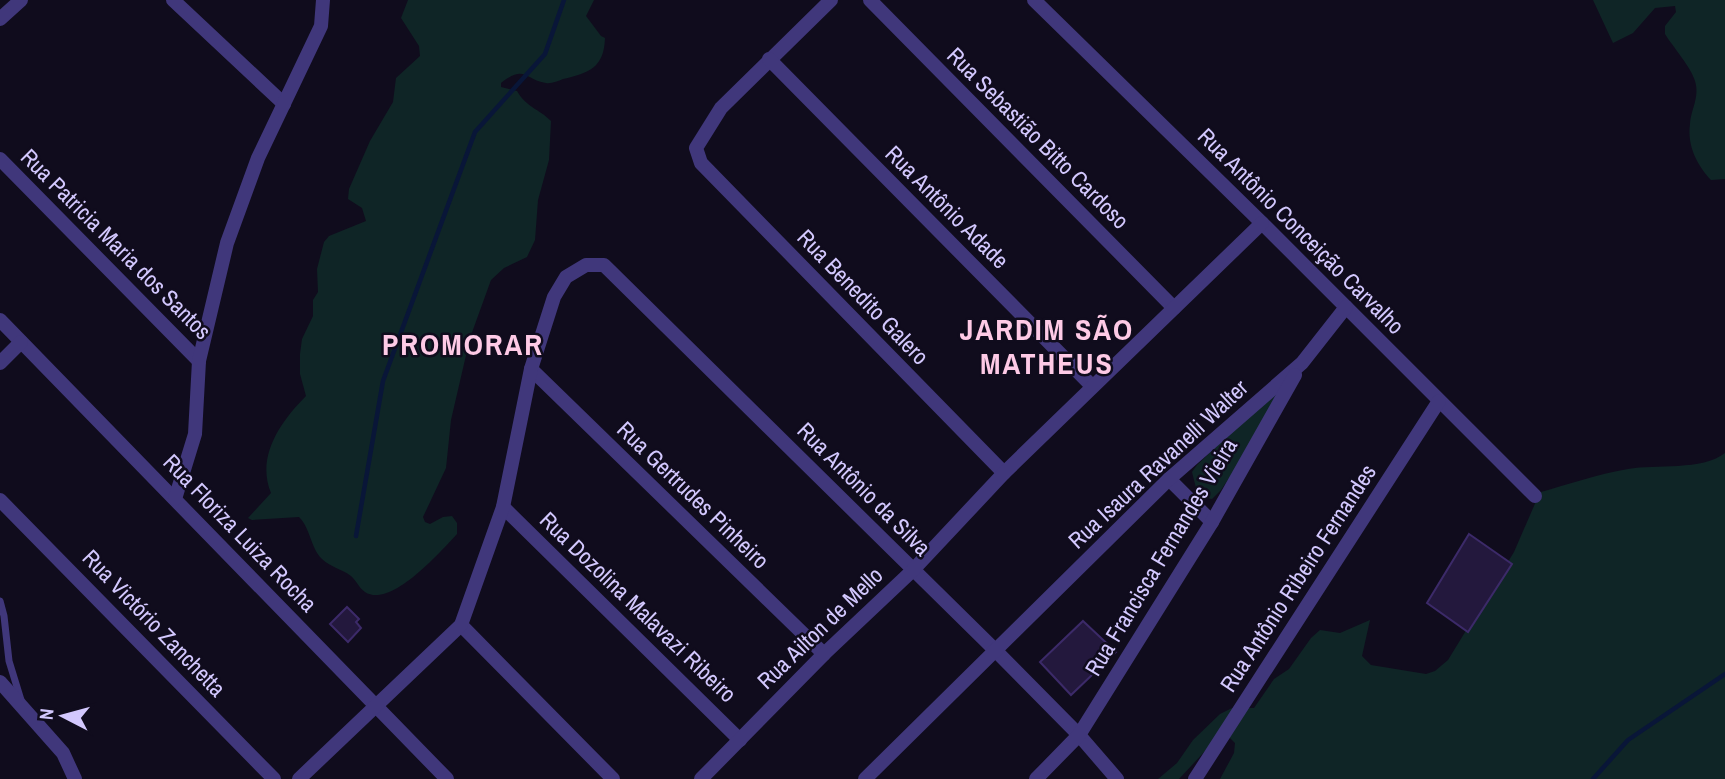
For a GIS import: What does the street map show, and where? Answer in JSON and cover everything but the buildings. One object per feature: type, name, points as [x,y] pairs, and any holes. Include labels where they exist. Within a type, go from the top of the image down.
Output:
[{"type":"street","points":[[0,19],[21,0]]},
{"type":"street","points":[[173,0],[284,104]]},
{"type":"street","points":[[175,499],[195,434],[200,361],[227,243],[258,158],[321,26],[323,0]]},
{"type":"street","points":[[769,59],[831,0]]},
{"type":"street","name":"Rua Sebastião Bitto Cardoso","points":[[870,0],[1174,308]]},
{"type":"street","name":"Rua Antônio Conceição Carvalho","points":[[1034,0],[1535,496]]},
{"type":"street","name":"Rua Benedito Galero","points":[[769,59],[721,108],[696,148],[701,163],[1004,473]]},
{"type":"street","name":"Rua Antônio Adade","points":[[769,59],[1092,386]]},
{"type":"street","name":"Rua Patricia Maria dos Santos","points":[[0,159],[200,361]]},
{"type":"street","name":"Rua Ailton de Mello","points":[[701,779],[824,654],[913,569],[1004,473],[1262,223]]},
{"type":"street","name":"Rua Antônio da Silva","points":[[531,369],[554,297],[566,277],[586,265],[604,265],[996,651],[1117,779]]},
{"type":"street","name":"Rua Isaura Ravanelli Walter","points":[[865,779],[1169,479],[1301,363],[1346,307]]},
{"type":"street","name":"Rua Floriza Luiza Rocha","points":[[0,320],[447,779]]},
{"type":"street","points":[[0,363],[20,342]]},
{"type":"street","name":"Rua Francisca Fernandes Vieira","points":[[1036,779],[1079,736],[1212,522],[1301,363]]},
{"type":"street","points":[[299,779],[461,625],[503,507],[531,369]]},
{"type":"street","name":"Rua Gertrudes Pinheiro","points":[[531,369],[824,654]]},
{"type":"street","name":"Rua Antônio Ribeiro Fernandes","points":[[1195,779],[1439,401]]},
{"type":"street","points":[[1169,479],[1212,522]]},
{"type":"street","name":"Rua Victório Zanchetta","points":[[0,500],[274,779]]},
{"type":"street","name":"Rua Dozolina Malavazi Ribeiro","points":[[503,507],[740,740]]},
{"type":"street","points":[[461,625],[613,779]]},
{"type":"street","points":[[0,682],[63,753],[75,779]]},
{"type":"street","points":[[0,696],[23,708]]},
{"type":"lane","points":[[0,601],[9,661],[23,708]]},
{"type":"green space","points":[[408,0],[594,0],[586,16],[605,38],[602,56],[593,68],[587,71],[550,83],[520,74],[501,83],[501,87],[517,91],[525,101],[551,121],[549,160],[538,200],[535,240],[527,257],[504,268],[491,280],[470,338],[451,420],[446,468],[423,517],[425,522],[430,524],[443,517],[452,516],[457,523],[457,534],[415,576],[401,586],[376,595],[365,592],[351,576],[322,559],[299,517],[248,518],[271,493],[266,466],[273,441],[287,417],[306,396],[300,374],[300,354],[302,339],[313,316],[313,300],[318,292],[317,269],[324,242],[329,236],[366,221],[362,208],[348,199],[349,189],[370,141],[393,102],[396,78],[420,56],[419,46],[401,18]]},
{"type":"green space","points":[[1593,0],[1725,0],[1725,179],[1711,180],[1701,168],[1692,147],[1689,132],[1695,103],[1695,81],[1665,34],[1665,26],[1676,12],[1675,6],[1655,8],[1633,33],[1613,43]]},
{"type":"green space","points":[[1276,389],[1280,402],[1221,490],[1212,499],[1197,492],[1192,472],[1197,465]]},
{"type":"green space","points":[[1725,453],[1725,779],[1220,779],[1234,753],[1235,743],[1229,737],[1219,736],[1179,779],[1158,779],[1177,763],[1193,740],[1220,714],[1232,708],[1254,708],[1274,679],[1289,669],[1320,630],[1340,633],[1370,620],[1362,656],[1371,665],[1426,674],[1435,671],[1448,660],[1514,552],[1537,499],[1537,493],[1616,471],[1692,465],[1715,459]]},
{"type":"waterway","points":[[356,536],[383,381],[475,132],[545,54],[564,0]]},
{"type":"waterway","points":[[1593,779],[1628,740],[1725,674]]},
{"type":"district","name":"PROMORAR","points":[[463,345]]},
{"type":"district","name":"JARDIM SÃO MATHEUS","points":[[1047,347]]}]
